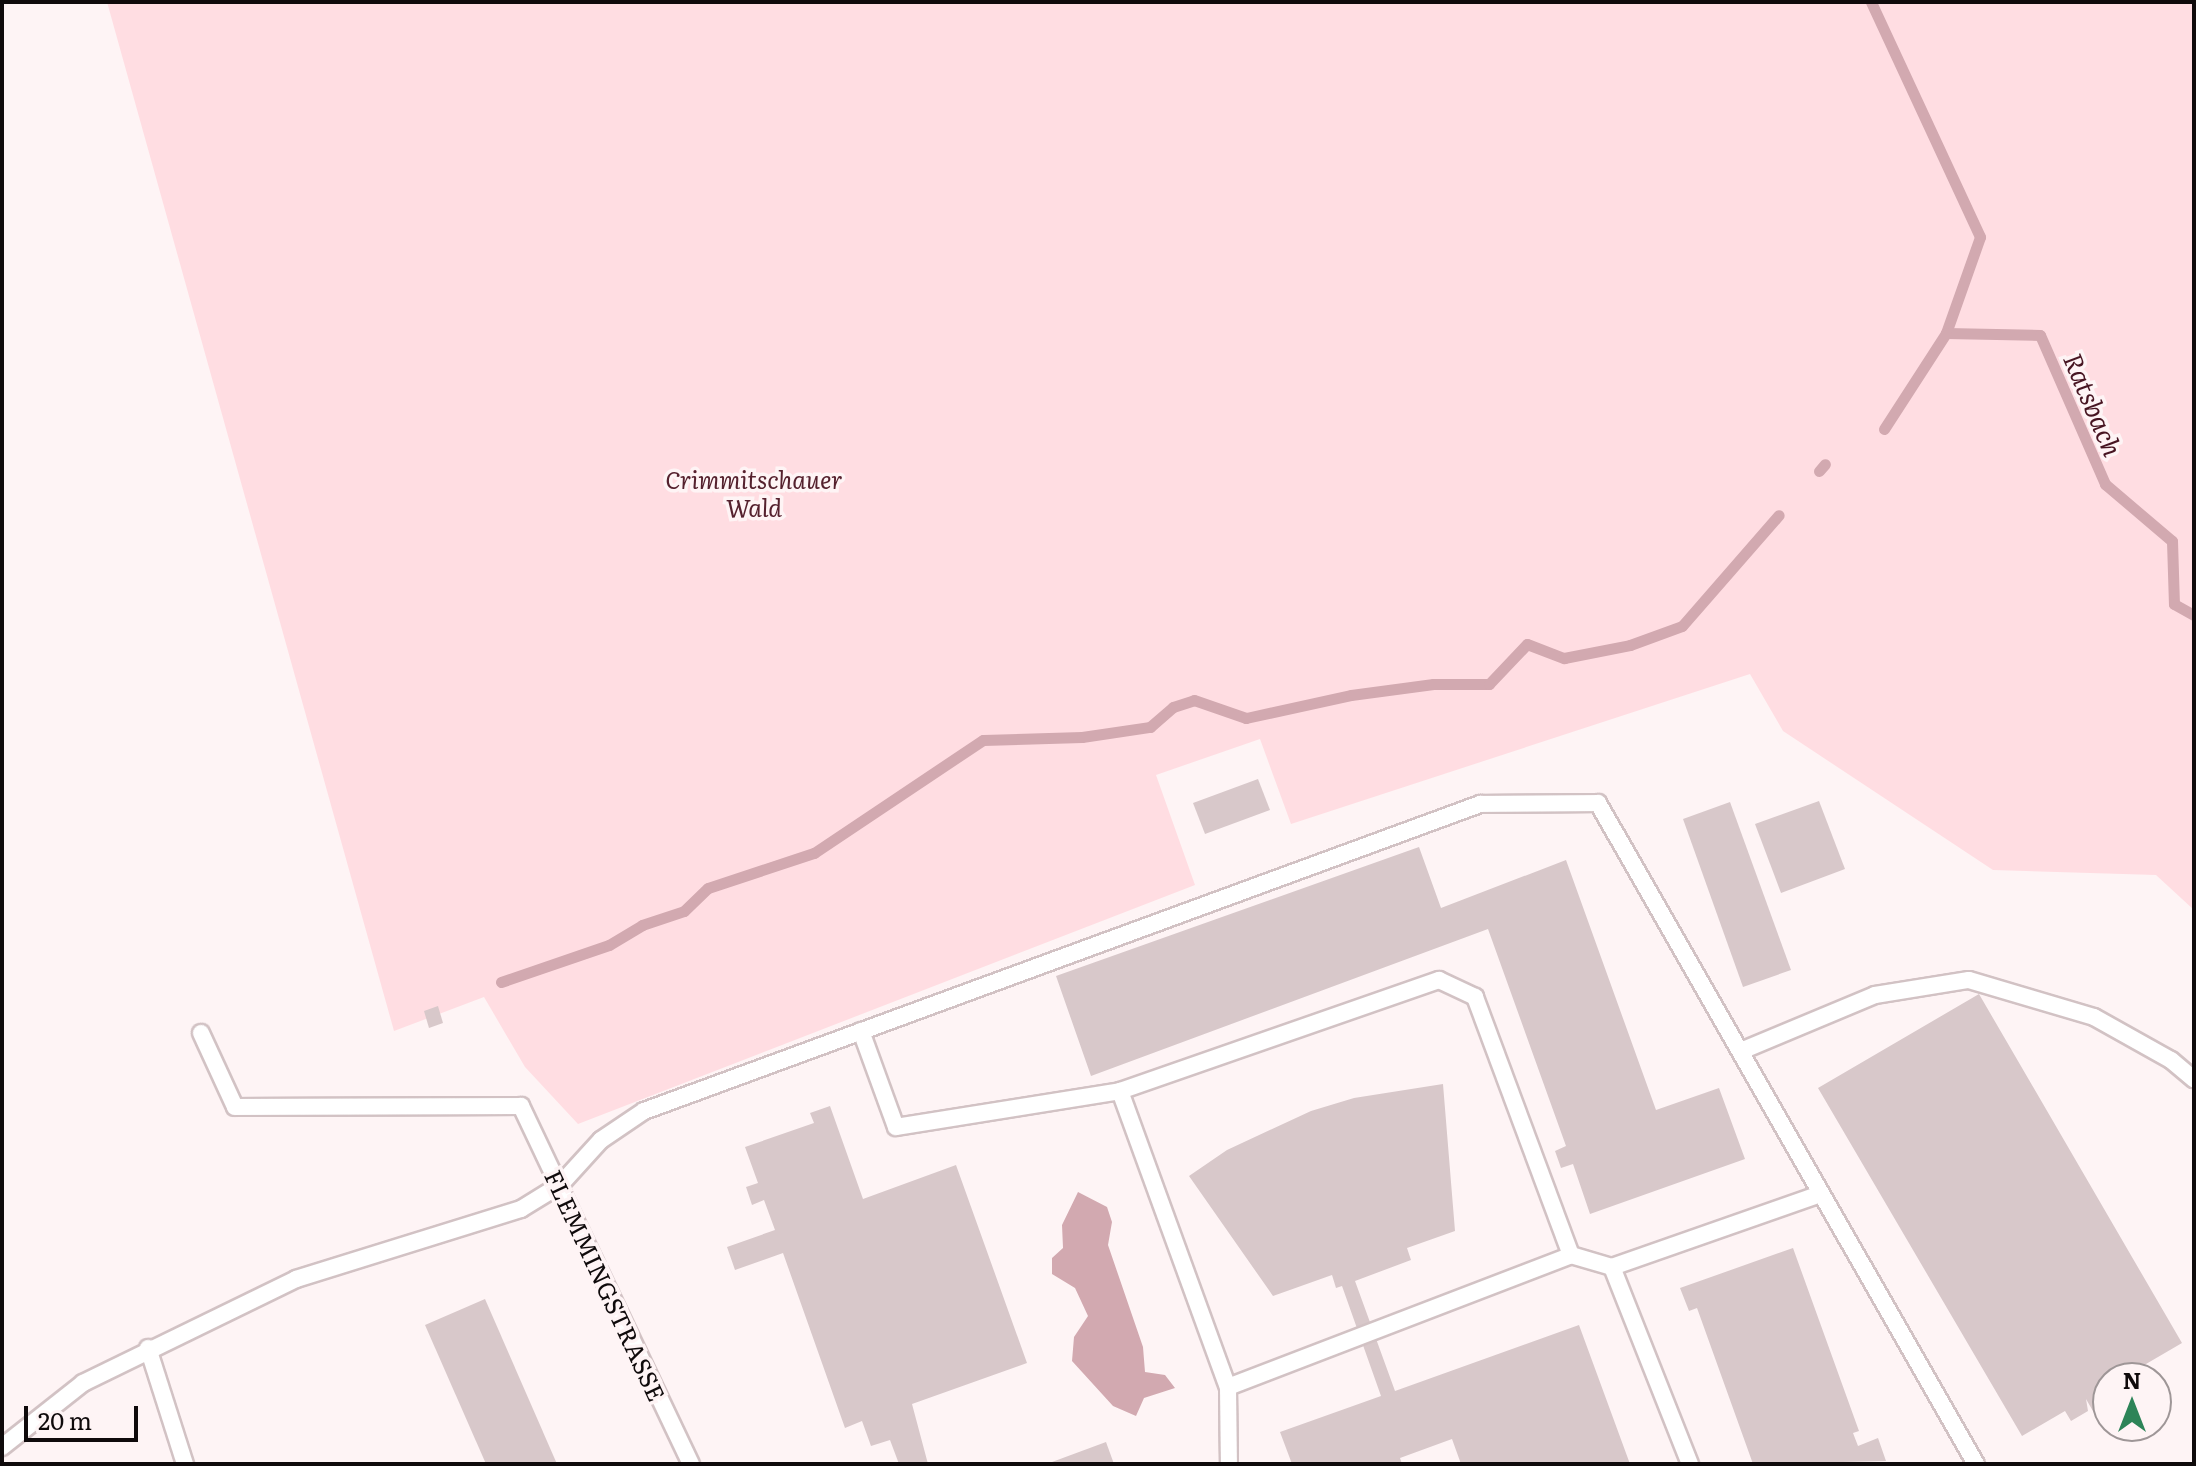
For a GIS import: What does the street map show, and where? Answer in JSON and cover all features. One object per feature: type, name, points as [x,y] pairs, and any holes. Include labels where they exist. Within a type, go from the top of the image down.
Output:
[{"type":"lane","points":[[2,1447],[83,1383],[148,1348],[296,1279],[521,1209],[560,1185],[601,1140],[644,1111],[1480,804],[1598,803],[1976,1464]]},
{"type":"lane","points":[[861,1031],[896,1127],[1120,1091],[1439,980],[1475,997],[1571,1255]]},
{"type":"lane","points":[[1741,1051],[1875,995],[1969,980],[2094,1017],[2171,1060],[2194,1079]]},
{"type":"lane","name":"FLEMMINGSTRASSE","points":[[201,1033],[235,1107],[521,1106],[691,1464]]},
{"type":"lane","points":[[1120,1091],[1228,1387],[1229,1464]]},
{"type":"lane","points":[[1228,1387],[1571,1255],[1612,1267],[1820,1194]]},
{"type":"lane","points":[[1612,1267],[1690,1464]]},
{"type":"lane","points":[[148,1348],[185,1464]]},
{"type":"green space","name":"Crimmitschauer Wald","points":[[107,2],[2194,2],[2194,910],[2156,875],[1993,870],[1783,731],[1750,674],[1291,824],[1260,739],[1156,775],[1195,885],[578,1124],[525,1067],[484,997],[394,1031]]},
{"type":"shaded area","points":[[1078,1192],[1107,1207],[1112,1222],[1108,1245],[1143,1347],[1145,1372],[1165,1375],[1175,1388],[1144,1398],[1136,1416],[1113,1406],[1072,1361],[1074,1337],[1088,1316],[1075,1288],[1052,1274],[1052,1258],[1063,1248],[1062,1225]]},
{"type":"building","points":[[1258,779],[1270,810],[1205,834],[1193,803]]},
{"type":"building","points":[[1819,801],[1845,869],[1781,893],[1755,824]]},
{"type":"building","points":[[1730,802],[1791,970],[1743,987],[1683,819]]},
{"type":"building","points":[[1419,847],[1441,908],[1566,860],[1656,1110],[1719,1088],[1745,1159],[1590,1214],[1573,1164],[1561,1168],[1555,1151],[1566,1146],[1488,929],[1091,1076],[1056,976]]},
{"type":"building","points":[[1979,994],[2182,1343],[2149,1362],[2092,1362],[2092,1409],[2086,1399],[2088,1411],[2071,1421],[2065,1411],[2022,1436],[1818,1088]]},
{"type":"building","points":[[438,1006],[443,1023],[429,1028],[424,1011]]},
{"type":"building","points":[[1443,1084],[1455,1231],[1407,1248],[1411,1260],[1355,1281],[1395,1391],[1579,1325],[1630,1464],[1461,1464],[1452,1439],[1400,1458],[1402,1464],[1292,1464],[1280,1432],[1381,1396],[1342,1286],[1336,1288],[1332,1275],[1273,1296],[1189,1176],[1227,1150],[1311,1111],[1354,1098]]},
{"type":"building","points":[[830,1106],[863,1199],[956,1165],[1027,1363],[912,1404],[928,1464],[899,1464],[890,1440],[871,1446],[862,1421],[845,1428],[783,1253],[735,1270],[727,1247],[775,1230],[764,1200],[752,1205],[746,1187],[758,1183],[745,1147],[814,1123],[810,1113]]},
{"type":"building","points":[[1793,1248],[1859,1431],[1853,1433],[1858,1446],[1878,1438],[1886,1461],[1753,1464],[1697,1308],[1689,1311],[1680,1288]]},
{"type":"building","points":[[485,1299],[557,1464],[486,1464],[425,1325]]},
{"type":"building","points":[[1106,1442],[1114,1464],[1052,1462]]},
{"type":"waterway","name":"Ratsbach","points":[[1871,2],[1980,237],[1946,333],[2040,335],[2105,484],[2172,541],[2174,604],[2194,615]]},
{"type":"waterway","points":[[1884,429],[1946,333]]},
{"type":"waterway","points":[[1819,471],[1825,464]]},
{"type":"waterway","points":[[501,982],[609,945],[642,925],[684,911],[708,888],[814,853],[983,740],[1082,737],[1150,727],[1173,707],[1194,700],[1246,718],[1351,695],[1433,684],[1489,684],[1527,644],[1564,658],[1630,645],[1682,626],[1779,515]]}]
